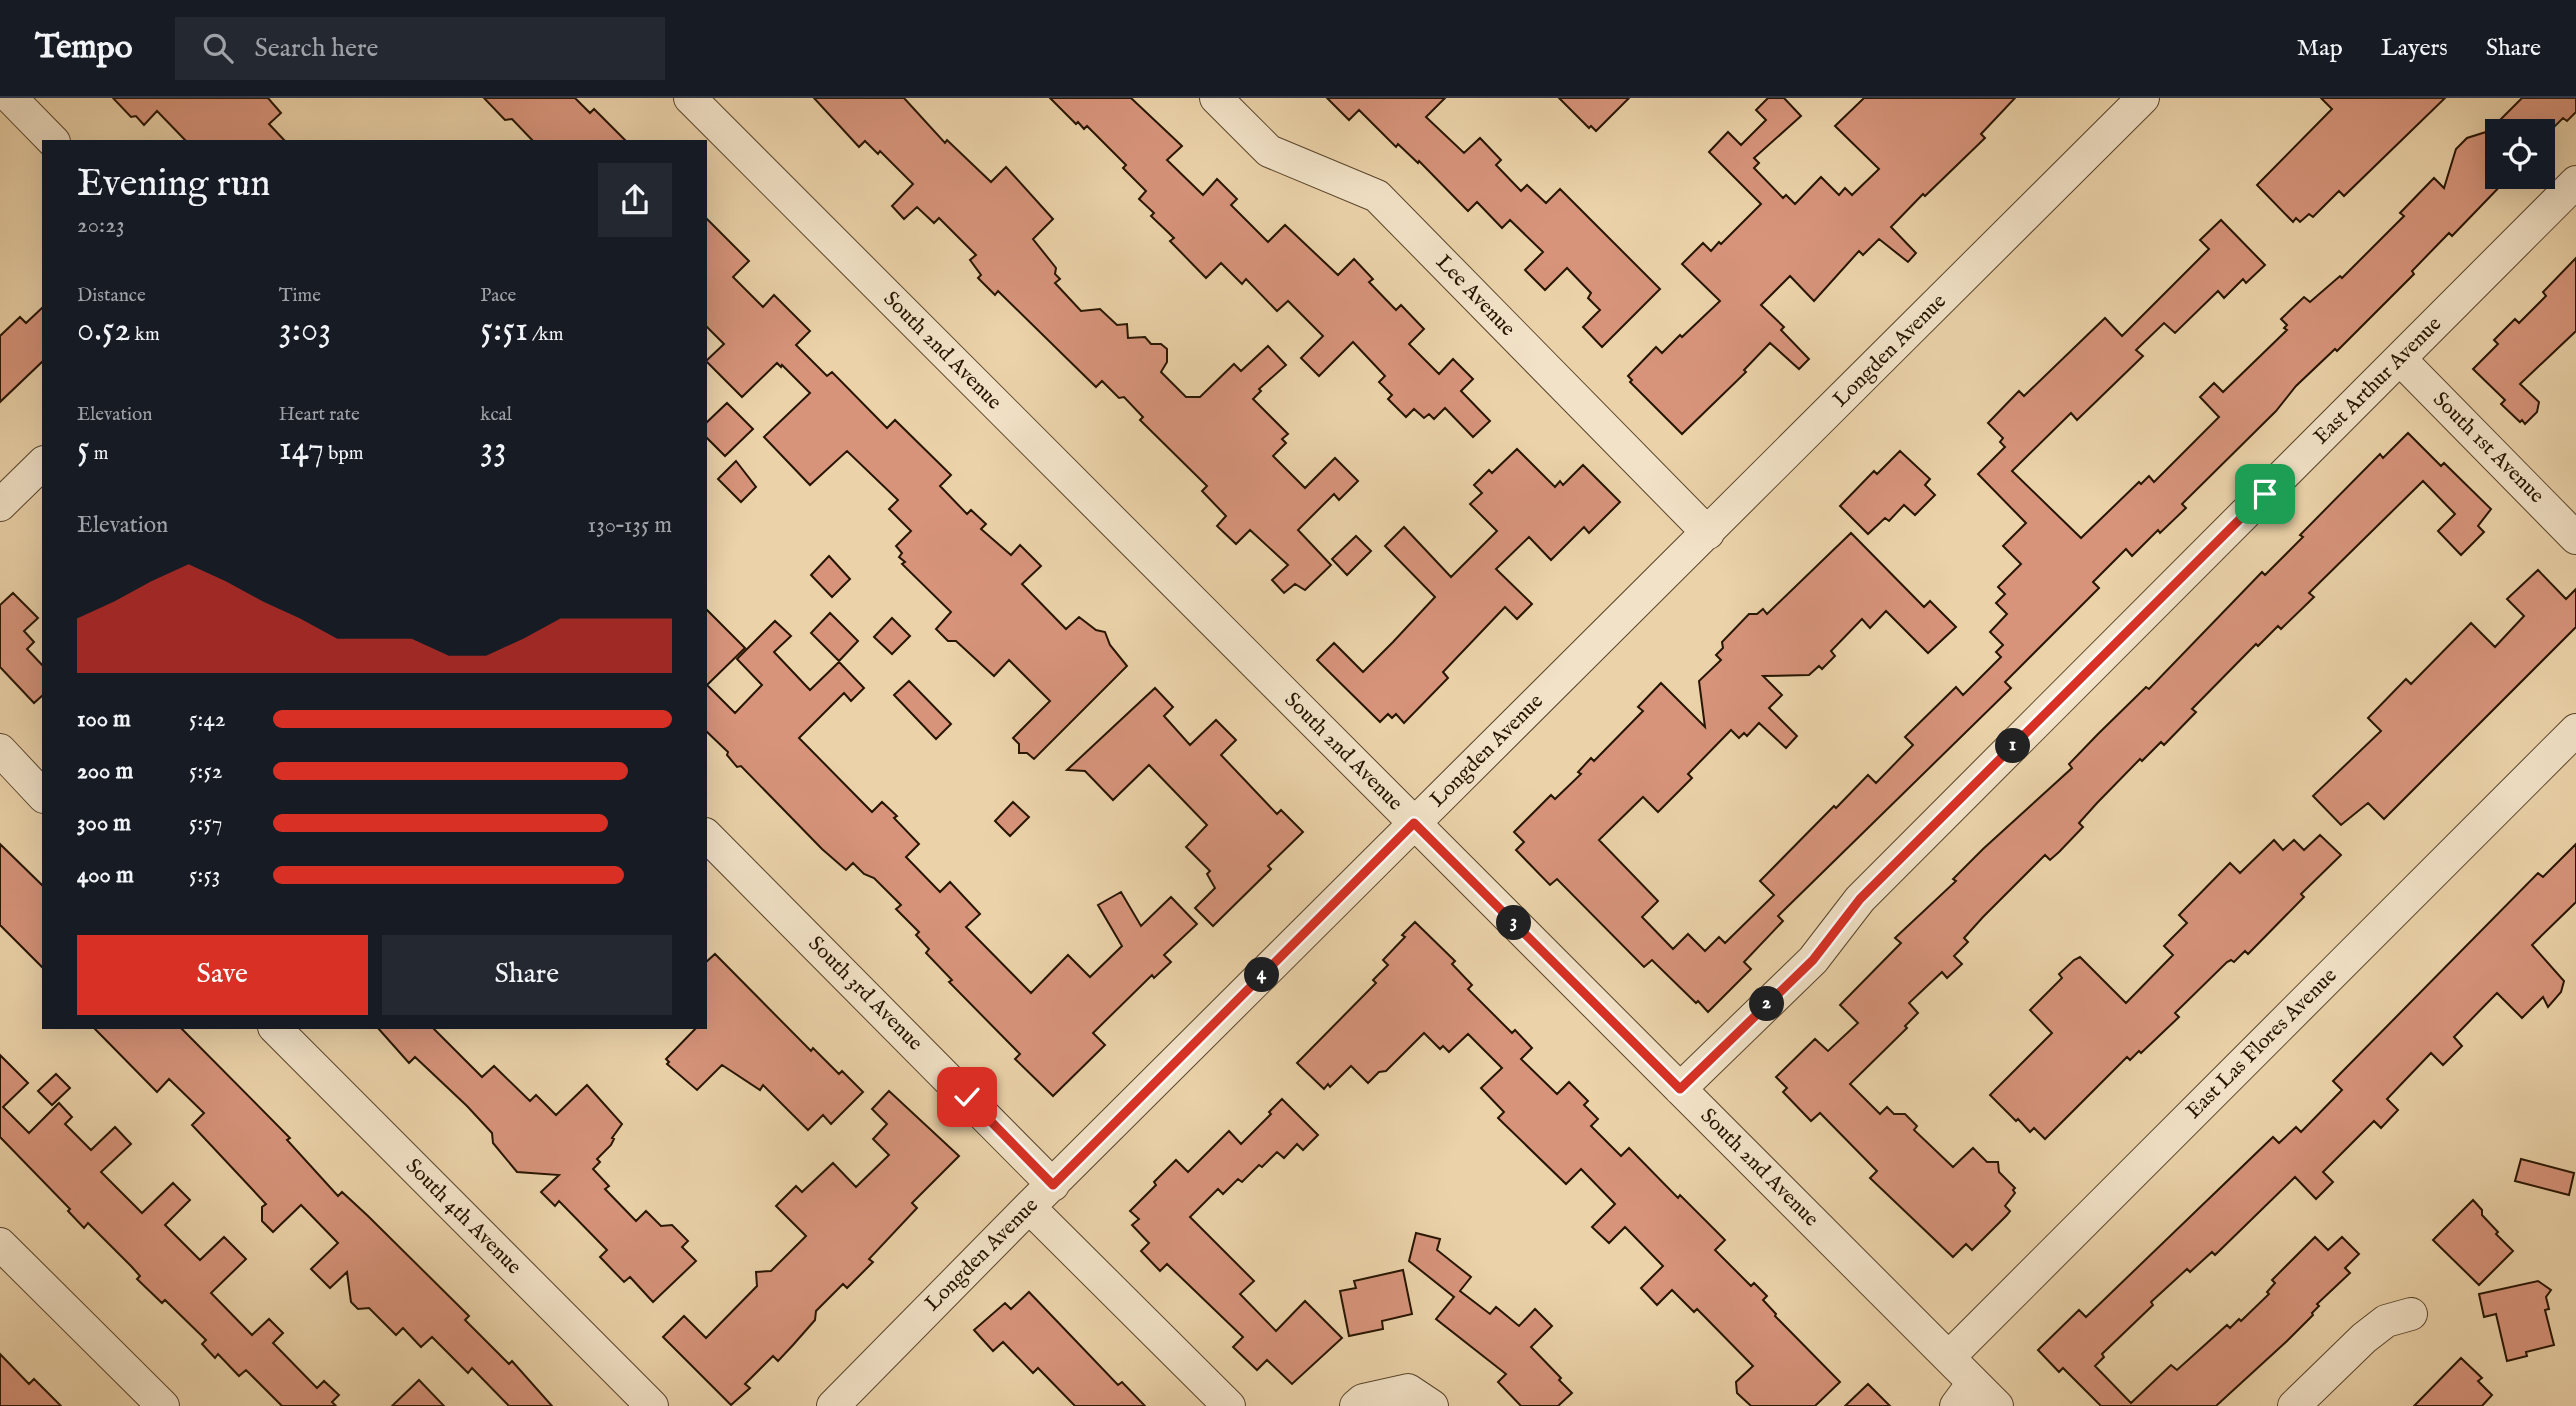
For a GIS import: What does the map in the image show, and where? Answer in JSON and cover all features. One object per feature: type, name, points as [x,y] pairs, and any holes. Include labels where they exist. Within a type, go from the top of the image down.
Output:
[{"type":"street","points":[[10,98],[52,140]]},
{"type":"street","name":"South 2nd Avenue","points":[[690,98],[1949,1357],[1965,1394],[1997,1406]]},
{"type":"street","name":"Lee Avenue","points":[[1216,98],[1269,151],[1377,196],[1708,533]]},
{"type":"street","name":"Longden Avenue","points":[[833,1406],[1029,1207],[2143,98]]},
{"type":"street","name":"East Arthur Avenue","points":[[1680,1089],[1813,960],[1860,899],[2576,182]]},
{"type":"street","name":"South 1st Avenue","points":[[2400,359],[2576,538]]},
{"type":"street","points":[[0,505],[42,464]]},
{"type":"street","name":"East Las Flores Avenue","points":[[1949,1357],[2576,730]]},
{"type":"street","points":[[3,760],[42,795]]},
{"type":"street","name":"South 3rd Avenue","points":[[707,836],[1053,1185]]},
{"type":"street","name":"South 4th Avenue","points":[[276,1029],[652,1406]]},
{"type":"street","points":[[1029,1207],[1229,1406]]},
{"type":"street","points":[[0,1244],[163,1406]]},
{"type":"street","points":[[2294,1406],[2364,1338],[2386,1321],[2411,1314]]},
{"type":"street","points":[[1356,1406],[1363,1399],[1420,1398]]},
{"type":"building","points":[[113,98],[268,98],[281,113],[269,124],[284,140],[185,140],[157,111],[144,125],[136,116],[131,117]]},
{"type":"building","points":[[484,98],[575,98],[590,113],[594,109],[625,140],[532,140],[512,119],[505,120]]},
{"type":"building","points":[[814,98],[904,98],[945,143],[947,140],[991,182],[1006,167],[1053,219],[1033,239],[1056,268],[1055,274],[1060,279],[1055,283],[1081,311],[1100,309],[1117,325],[1127,324],[1128,338],[1145,337],[1151,344],[1161,344],[1167,349],[1167,362],[1161,372],[1186,397],[1200,397],[1234,364],[1241,371],[1268,346],[1286,365],[1259,389],[1261,391],[1253,399],[1288,434],[1282,439],[1286,443],[1273,456],[1305,488],[1335,458],[1358,481],[1339,500],[1334,494],[1298,530],[1331,565],[1305,590],[1295,584],[1284,593],[1272,580],[1288,565],[1250,530],[1236,544],[1217,526],[1226,516],[1202,491],[1207,486],[1140,420],[1143,417],[1124,397],[1119,398],[1102,381],[1096,387],[998,291],[995,295],[978,278],[981,275],[970,260],[976,255],[939,218],[934,223],[917,207],[904,219],[892,206],[913,184],[880,151],[878,154],[865,141],[859,147]]},
{"type":"building","points":[[1050,98],[1131,98],[1182,146],[1167,160],[1203,195],[1217,179],[1237,199],[1231,205],[1268,242],[1285,225],[1338,275],[1354,259],[1373,279],[1369,282],[1396,310],[1401,305],[1424,329],[1409,344],[1439,374],[1453,359],[1473,379],[1461,391],[1490,421],[1473,437],[1445,408],[1434,419],[1429,414],[1424,418],[1414,409],[1406,417],[1388,399],[1392,395],[1379,382],[1385,376],[1353,342],[1319,376],[1301,358],[1323,336],[1288,301],[1277,311],[1246,279],[1242,284],[1221,263],[1206,278],[1170,241],[1174,238],[1151,216],[1154,213],[1139,199],[1146,191],[1123,168],[1126,165],[1087,126],[1084,129],[1078,122],[1076,124]]},
{"type":"building","points":[[1327,98],[1445,98],[1426,117],[1464,153],[1480,138],[1501,160],[1496,165],[1521,191],[1527,185],[1546,203],[1560,189],[1660,289],[1602,347],[1583,327],[1600,310],[1588,298],[1591,293],[1567,268],[1545,290],[1525,270],[1543,252],[1510,220],[1502,228],[1477,202],[1468,211],[1419,161],[1418,163],[1398,144],[1396,147],[1359,110],[1349,120]]},
{"type":"building","points":[[1559,98],[1629,98],[1596,131],[1591,126],[1589,128]]},
{"type":"building","points":[[1768,98],[1784,98],[1801,116],[1754,158],[1759,163],[1754,168],[1783,198],[1786,195],[1795,204],[1821,177],[1839,195],[1845,188],[1852,195],[1879,169],[1835,126],[1864,98],[2015,98],[1981,134],[1985,138],[1891,227],[1916,253],[1908,262],[1879,239],[1863,255],[1859,251],[1814,301],[1790,276],[1761,305],[1784,327],[1781,330],[1809,359],[1799,369],[1770,343],[1744,370],[1746,372],[1682,434],[1630,382],[1632,380],[1628,376],[1656,347],[1662,353],[1720,301],[1682,264],[1703,243],[1711,251],[1719,242],[1721,244],[1761,204],[1709,152],[1728,132],[1741,145],[1766,120],[1756,110]]},
{"type":"building","points":[[2321,98],[2445,98],[2344,196],[2339,191],[2313,217],[2309,214],[2300,222],[2296,218],[2293,222],[2257,185],[2332,109]]},
{"type":"building","points":[[2522,98],[2576,98],[2576,112],[2567,121],[2563,118],[2555,126],[2555,119],[2501,119]]},
{"type":"building","points":[[2485,132],[2485,189],[2497,189],[2452,236],[2449,233],[2412,271],[2414,274],[2337,351],[2335,349],[2296,386],[2276,411],[2182,504],[2186,508],[2160,533],[2158,530],[2132,556],[2126,549],[2093,582],[2099,588],[2005,682],[2011,688],[1778,916],[1783,921],[1744,962],[1751,969],[1708,1012],[1652,960],[1644,967],[1557,879],[1550,885],[1516,850],[1524,842],[1514,832],[1551,795],[1555,799],[1581,774],[1578,772],[1591,758],[1594,761],[1643,711],[1638,707],[1661,683],[1705,727],[1699,681],[1721,660],[1716,655],[1723,648],[1722,642],[1749,614],[1757,614],[1763,609],[1767,614],[1851,533],[1924,607],[1930,601],[1956,627],[1928,653],[1886,611],[1870,628],[1862,619],[1831,651],[1835,656],[1822,669],[1819,666],[1809,675],[1763,676],[1782,695],[1769,708],[1797,736],[1786,748],[1759,723],[1747,736],[1744,733],[1739,738],[1731,730],[1688,774],[1692,778],[1658,812],[1643,797],[1599,840],[1658,901],[1642,917],[1673,949],[1688,934],[1705,951],[1719,937],[1725,943],[1774,895],[1760,881],[1868,775],[1876,783],[1913,745],[1905,737],[1956,687],[1963,695],[2001,657],[1996,652],[2003,645],[1990,632],[2007,614],[1996,603],[2005,594],[1998,587],[2021,564],[2003,546],[2026,523],[1978,474],[2005,447],[2000,442],[2003,438],[1988,423],[2019,391],[2024,396],[2105,318],[2122,336],[2209,249],[2200,240],[2221,220],[2265,265],[2246,283],[2243,279],[2224,298],[2218,291],[2175,333],[2164,323],[2136,350],[2143,356],[2077,420],[2071,413],[2012,471],[2081,538],[2139,482],[2141,484],[2149,476],[2154,482],[2219,417],[2200,397],[2214,383],[2223,392],[2287,330],[2284,328],[2287,325],[2281,319],[2304,297],[2310,302],[2340,276],[2342,278],[2404,216],[2400,213],[2434,178],[2444,188],[2456,149],[2467,138]]},
{"type":"building","points":[[707,219],[749,261],[733,277],[763,307],[774,295],[810,331],[796,345],[827,376],[832,372],[887,428],[895,420],[951,475],[940,486],[967,514],[971,510],[986,524],[981,529],[1011,555],[1020,545],[1041,566],[1022,584],[1066,629],[1079,617],[1096,630],[1105,632],[1110,645],[1127,666],[1034,759],[1027,753],[1019,753],[1019,744],[1013,738],[1050,701],[1009,660],[994,676],[956,641],[948,641],[936,629],[951,612],[902,564],[905,562],[899,557],[902,553],[896,546],[911,531],[889,509],[898,500],[847,451],[810,485],[764,437],[810,393],[777,363],[742,397],[707,362],[724,344],[707,327]]},
{"type":"building","points":[[2576,258],[2576,331],[2520,384],[2539,402],[2537,412],[2525,424],[2501,404],[2505,400],[2473,369],[2498,344],[2494,340],[2515,319],[2519,323],[2546,296],[2543,292]]},
{"type":"building","points":[[42,308],[42,362],[0,402],[0,336],[20,317],[26,323]]},
{"type":"building","points":[[727,403],[753,429],[725,456],[707,438],[707,422]]},
{"type":"building","points":[[2408,433],[2441,466],[2444,463],[2491,509],[2478,526],[2484,532],[2461,555],[2438,531],[2455,514],[2423,481],[2309,593],[2314,597],[2281,629],[2278,626],[2258,646],[2256,644],[2192,709],[2196,712],[2164,745],[2161,742],[2142,761],[2140,759],[2079,823],[2083,827],[2059,852],[2050,860],[2045,855],[1983,917],[1964,938],[1968,942],[1954,956],[1962,964],[1947,978],[1942,972],[1909,1003],[1918,1013],[1905,1026],[1907,1028],[1850,1084],[1880,1114],[1887,1107],[1894,1114],[1905,1114],[1917,1126],[1914,1130],[1953,1167],[1973,1148],[1987,1162],[1998,1162],[1999,1172],[2015,1188],[2015,1193],[2005,1206],[2010,1211],[2007,1215],[1972,1250],[1966,1244],[1953,1257],[1870,1178],[1877,1171],[1820,1113],[1811,1121],[1783,1092],[1787,1088],[1776,1077],[1815,1039],[1828,1051],[1858,1023],[1840,1005],[1901,943],[1895,938],[1956,881],[1953,879],[1983,849],[2072,768],[2069,764],[2098,734],[2146,687],[2149,689],[2262,572],[2265,575],[2303,537],[2300,535],[2380,454],[2383,458]]},
{"type":"building","points":[[1517,449],[1555,487],[1560,481],[1563,485],[1583,465],[1620,502],[1589,533],[1584,527],[1551,560],[1529,537],[1496,569],[1532,604],[1517,619],[1505,607],[1443,672],[1448,678],[1404,723],[1396,714],[1392,718],[1388,714],[1380,722],[1317,660],[1334,643],[1363,672],[1393,642],[1435,597],[1385,546],[1404,527],[1451,577],[1497,531],[1470,504],[1482,493],[1474,485],[1489,470],[1492,473]]},
{"type":"building","points":[[1900,451],[1930,479],[1925,485],[1935,495],[1915,515],[1904,505],[1889,521],[1885,518],[1868,534],[1840,506],[1874,471],[1877,474]]},
{"type":"building","points":[[736,461],[756,487],[741,502],[718,479]]},
{"type":"building","points":[[1356,536],[1371,551],[1347,575],[1332,559]]},
{"type":"building","points":[[829,556],[850,579],[832,597],[811,575]]},
{"type":"building","points":[[2538,570],[2566,599],[2576,589],[2576,627],[2384,819],[2368,803],[2341,825],[2313,796],[2381,731],[2368,718],[2406,679],[2411,684],[2471,623],[2495,647],[2524,616],[2507,599]]},
{"type":"building","points":[[13,593],[38,618],[24,631],[34,642],[27,649],[42,665],[42,696],[34,703],[0,667],[0,605]]},
{"type":"building","points":[[707,610],[745,648],[707,685]]},
{"type":"building","points":[[830,613],[858,641],[839,661],[811,633]]},
{"type":"building","points":[[892,618],[910,636],[892,654],[874,637]]},
{"type":"building","points":[[775,621],[791,636],[774,652],[810,690],[839,662],[864,688],[851,701],[844,693],[799,738],[872,812],[882,802],[897,816],[894,818],[919,844],[906,857],[940,892],[950,882],[980,914],[966,927],[1031,993],[1068,955],[1090,977],[1122,946],[1098,905],[1121,892],[1141,926],[1171,897],[1197,924],[1164,955],[1171,962],[1154,978],[1152,975],[1093,1033],[1105,1045],[1053,1096],[1015,1059],[1020,1054],[949,982],[952,980],[926,953],[929,949],[916,935],[919,932],[896,909],[901,905],[874,878],[864,874],[853,863],[846,870],[822,849],[741,766],[737,767],[727,755],[728,752],[707,732],[707,685],[735,713],[762,685],[737,659]]},
{"type":"building","points":[[909,681],[951,724],[936,739],[894,695]]},
{"type":"building","points":[[1155,688],[1173,707],[1164,716],[1190,745],[1216,720],[1236,740],[1221,755],[1277,814],[1281,810],[1303,832],[1268,866],[1271,869],[1213,926],[1195,908],[1215,888],[1207,874],[1210,871],[1186,847],[1207,825],[1149,765],[1113,800],[1085,771],[1067,770]]},
{"type":"building","points":[[1013,802],[1029,817],[1010,836],[995,821]]},
{"type":"building","points":[[2320,835],[2341,855],[2301,894],[2304,897],[2248,954],[2245,951],[2234,962],[2227,962],[2175,1013],[2179,1017],[2141,1053],[2139,1051],[2130,1060],[2127,1057],[2045,1139],[2034,1128],[2030,1132],[2018,1119],[2016,1121],[1990,1095],[2052,1033],[2030,1010],[2062,978],[2059,974],[2074,960],[2080,957],[2126,1003],[2173,955],[2164,946],[2187,923],[2179,915],[2230,863],[2240,873],[2274,840],[2283,850],[2294,840],[2304,850]]},
{"type":"building","points":[[0,844],[42,885],[42,967],[0,925]]},
{"type":"building","points":[[2576,844],[2576,902],[2532,945],[2564,981],[2561,992],[2548,1007],[2543,997],[2522,1018],[2497,993],[2454,1037],[2462,1046],[2443,1065],[2431,1053],[2387,1099],[2398,1110],[2381,1128],[2374,1121],[2323,1172],[2333,1182],[2316,1199],[2295,1177],[2215,1255],[2212,1252],[2190,1272],[2187,1269],[2151,1302],[2153,1305],[2102,1354],[2104,1357],[2095,1366],[2131,1403],[2171,1365],[2177,1370],[2227,1325],[2230,1328],[2239,1319],[2241,1321],[2269,1294],[2267,1292],[2275,1283],[2272,1280],[2315,1237],[2328,1250],[2342,1237],[2359,1254],[2345,1268],[2350,1273],[2317,1304],[2319,1306],[2313,1315],[2216,1406],[2101,1406],[2063,1368],[2059,1372],[2038,1350],[2079,1310],[2086,1317],[2273,1137],[2279,1143],[2296,1127],[2301,1132],[2342,1090],[2333,1081],[2538,873],[2543,877]]},
{"type":"building","points":[[1415,922],[1455,961],[1452,964],[1472,985],[1468,989],[1512,1033],[1515,1030],[1532,1048],[1521,1059],[1557,1094],[1569,1082],[1588,1101],[1584,1105],[1598,1119],[1591,1126],[1621,1156],[1629,1148],[1678,1198],[1680,1195],[1725,1240],[1715,1250],[1751,1286],[1754,1283],[1767,1296],[1763,1300],[1775,1316],[1840,1382],[1815,1406],[1751,1406],[1737,1393],[1736,1382],[1753,1366],[1697,1309],[1694,1312],[1672,1290],[1657,1305],[1641,1288],[1663,1266],[1625,1227],[1609,1243],[1592,1227],[1615,1204],[1581,1169],[1566,1184],[1498,1118],[1504,1112],[1481,1088],[1502,1068],[1468,1034],[1449,1052],[1443,1046],[1440,1049],[1424,1033],[1386,1071],[1379,1072],[1368,1083],[1351,1066],[1330,1087],[1328,1084],[1324,1089],[1297,1063],[1376,983],[1373,980],[1388,965],[1383,960]]},
{"type":"building","points":[[715,954],[811,1051],[813,1048],[839,1074],[842,1071],[863,1092],[831,1124],[823,1115],[808,1130],[763,1085],[760,1090],[722,1065],[697,1090],[667,1064],[669,1062],[666,1059],[695,1029],[707,1029],[707,961]]},
{"type":"building","points":[[95,1029],[182,1029],[290,1138],[287,1140],[338,1196],[342,1192],[368,1216],[469,1316],[465,1320],[509,1364],[512,1361],[552,1406],[509,1406],[472,1368],[468,1373],[432,1337],[421,1347],[403,1328],[396,1335],[369,1308],[358,1309],[351,1302],[347,1272],[330,1288],[311,1269],[338,1243],[301,1205],[273,1232],[262,1221],[262,1207],[266,1204],[192,1125],[204,1113],[169,1079],[157,1092]]},
{"type":"building","points":[[379,1029],[434,1029],[482,1077],[494,1066],[530,1101],[536,1095],[556,1115],[587,1085],[622,1124],[612,1138],[614,1139],[611,1145],[597,1159],[600,1162],[593,1169],[609,1186],[605,1189],[636,1221],[646,1211],[661,1226],[672,1225],[688,1241],[682,1247],[696,1261],[653,1302],[630,1277],[624,1282],[600,1257],[607,1250],[559,1201],[555,1206],[541,1192],[559,1175],[517,1172],[493,1143],[492,1133],[467,1106],[415,1057],[409,1063]]},
{"type":"building","points":[[0,1055],[28,1083],[3,1107],[29,1133],[59,1103],[72,1117],[65,1124],[91,1150],[115,1127],[131,1144],[101,1172],[142,1213],[173,1183],[190,1200],[165,1225],[200,1260],[224,1237],[246,1259],[211,1293],[252,1335],[269,1319],[283,1333],[273,1343],[317,1388],[324,1381],[339,1395],[332,1402],[336,1406],[282,1406],[246,1370],[239,1376],[218,1354],[215,1358],[202,1344],[206,1340],[165,1300],[162,1303],[137,1279],[140,1276],[88,1223],[84,1228],[68,1211],[70,1209],[0,1137]]},
{"type":"building","points":[[56,1074],[70,1088],[52,1105],[38,1091]]},
{"type":"building","points":[[889,1091],[959,1156],[912,1203],[917,1208],[869,1259],[873,1262],[847,1288],[843,1284],[816,1311],[815,1320],[793,1345],[778,1361],[773,1356],[745,1384],[750,1388],[731,1405],[663,1337],[684,1316],[706,1338],[757,1286],[756,1272],[771,1271],[806,1236],[776,1206],[796,1186],[802,1192],[833,1163],[856,1187],[889,1155],[873,1139],[887,1124],[872,1109]]},
{"type":"building","points":[[1282,1099],[1318,1135],[1303,1150],[1297,1144],[1284,1158],[1277,1152],[1242,1182],[1238,1179],[1223,1194],[1218,1189],[1190,1217],[1254,1281],[1240,1294],[1276,1331],[1305,1301],[1342,1338],[1292,1384],[1267,1360],[1257,1370],[1233,1347],[1243,1337],[1167,1264],[1160,1271],[1141,1251],[1149,1243],[1132,1225],[1139,1219],[1130,1211],[1176,1160],[1188,1172],[1229,1131],[1241,1144]]},
{"type":"building","points":[[2521,1159],[2574,1173],[2569,1195],[2515,1181]]},
{"type":"building","points":[[2473,1200],[2482,1210],[2482,1215],[2498,1232],[2496,1234],[2513,1251],[2479,1285],[2433,1240]]},
{"type":"building","points":[[1416,1233],[1440,1239],[1437,1250],[1471,1277],[1460,1291],[1490,1314],[1496,1307],[1519,1326],[1535,1309],[1552,1326],[1531,1347],[1572,1393],[1558,1406],[1521,1406],[1498,1382],[1506,1374],[1436,1319],[1454,1297],[1409,1261]]},
{"type":"building","points":[[1403,1270],[1412,1314],[1382,1321],[1383,1329],[1349,1336],[1340,1291],[1356,1288],[1354,1281]]},
{"type":"building","points":[[2538,1281],[2551,1290],[2546,1297],[2549,1309],[2545,1310],[2554,1345],[2526,1352],[2527,1356],[2507,1361],[2496,1314],[2484,1317],[2479,1294]]},
{"type":"building","points":[[1029,1292],[1118,1385],[1122,1382],[1145,1406],[1075,1406],[1038,1368],[1033,1373],[1003,1342],[993,1351],[974,1330],[1005,1303],[1011,1309]]},
{"type":"building","points":[[0,1354],[29,1384],[34,1379],[61,1406],[0,1406]]},
{"type":"building","points":[[2461,1358],[2482,1378],[2478,1381],[2492,1395],[2482,1406],[2414,1406]]},
{"type":"building","points":[[419,1380],[444,1406],[392,1406]]},
{"type":"building","points":[[1868,1384],[1890,1406],[1845,1406]]},
{"type":"route","points":[[967,1097],[1053,1185],[1414,823],[1680,1089],[1813,960],[1860,899],[2265,494]]}]
